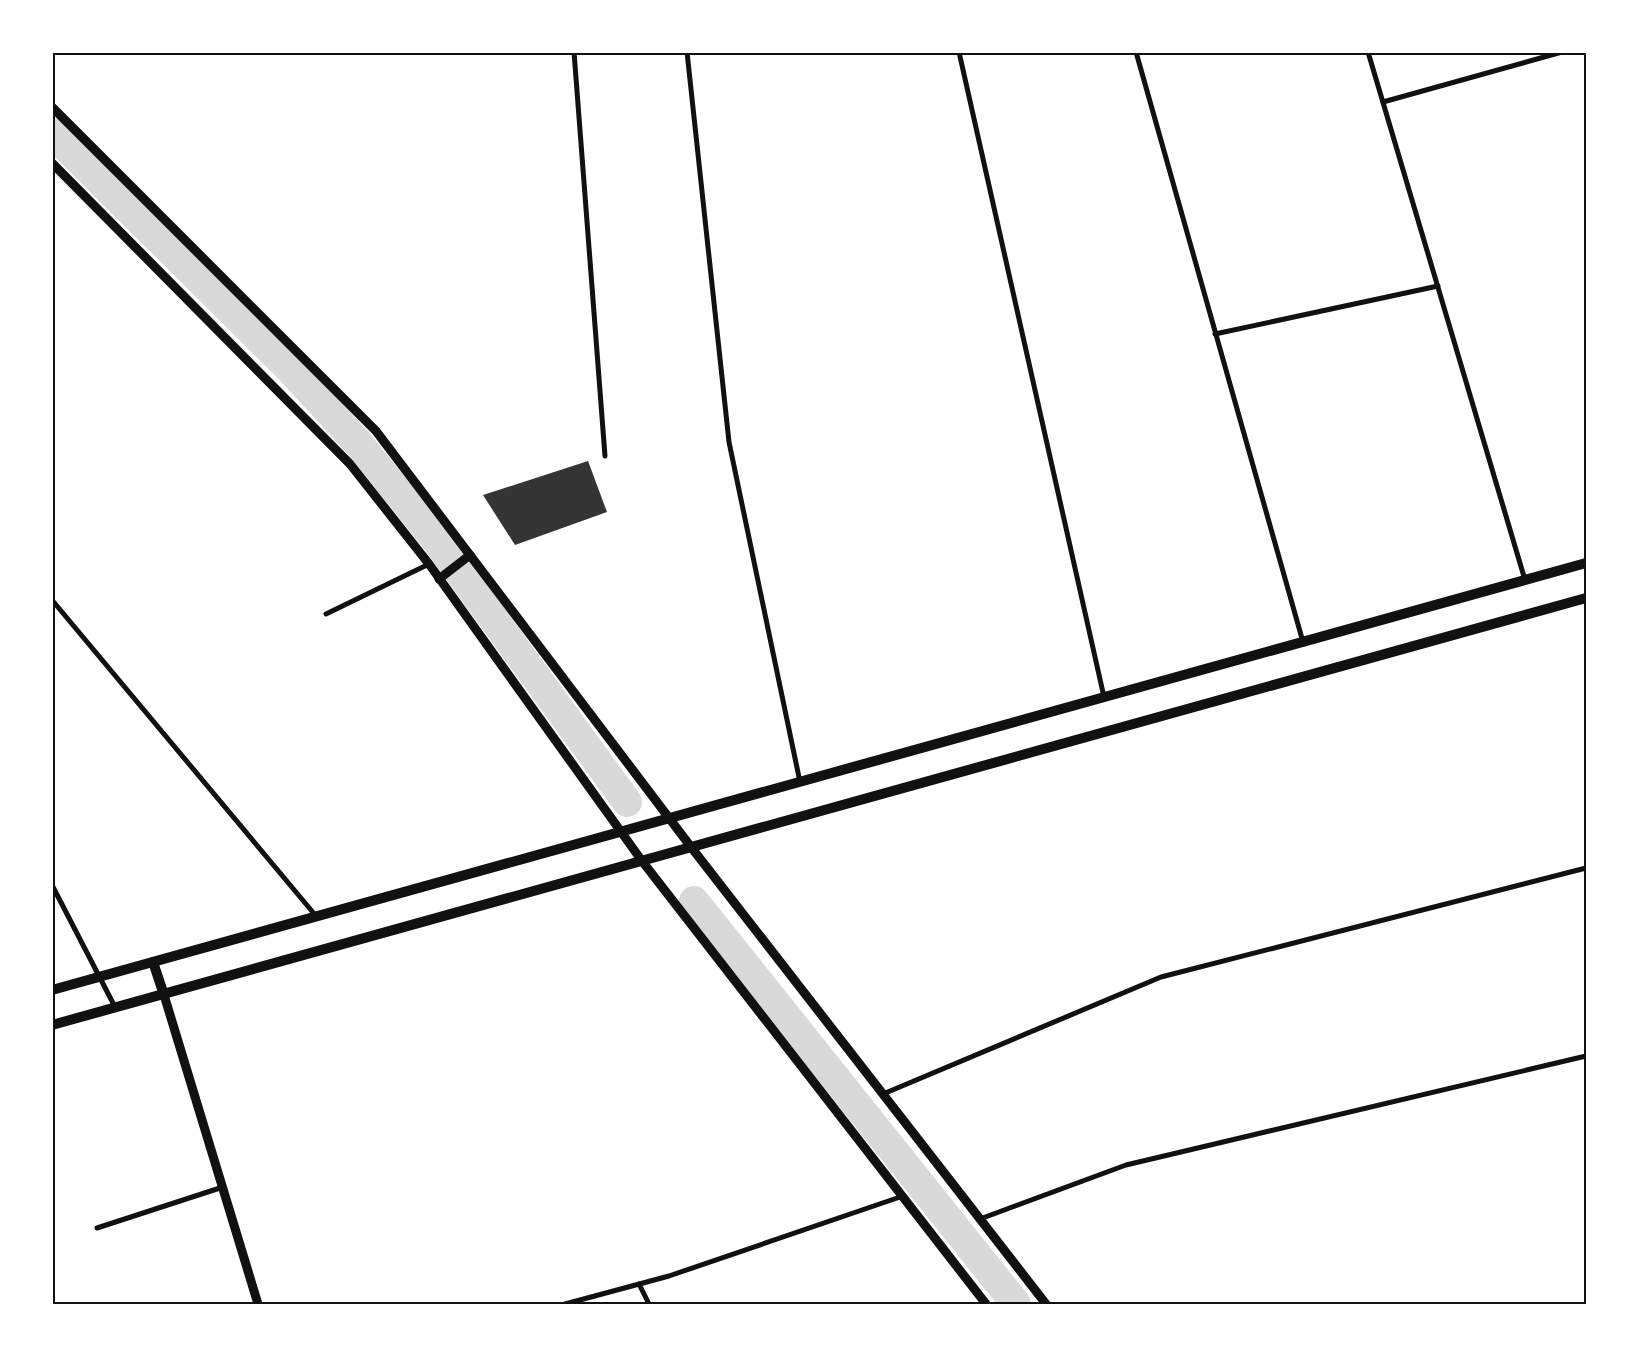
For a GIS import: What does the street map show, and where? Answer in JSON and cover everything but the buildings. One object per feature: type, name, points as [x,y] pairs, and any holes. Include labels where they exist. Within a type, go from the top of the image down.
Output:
[{"type":"main road","points":[[52,990],[1586,563]]},
{"type":"main road","points":[[52,1025],[1586,598]]},
{"type":"main road","points":[[152,962],[164,995]]},
{"type":"street","points":[[574,52],[604,456]]},
{"type":"street","points":[[687,52],[729,442],[800,782]]},
{"type":"street","points":[[959,52],[1104,697]]},
{"type":"street","points":[[1136,52],[1303,642]]},
{"type":"street","points":[[1368,52],[1525,580]]},
{"type":"street","points":[[1383,102],[1562,52]]},
{"type":"street","points":[[52,107],[376,431],[691,847],[1046,1304]]},
{"type":"street","points":[[52,163],[350,464],[429,564],[642,861],[986,1304]]},
{"type":"street","points":[[1215,334],[1438,286]]},
{"type":"street","points":[[439,579],[470,555]]},
{"type":"street","points":[[326,614],[429,564]]},
{"type":"street","points":[[52,600],[316,916]]},
{"type":"street","points":[[883,1094],[1161,977],[1586,868]]},
{"type":"street","points":[[52,885],[116,1008]]},
{"type":"street","points":[[164,995],[258,1304]]},
{"type":"street","points":[[980,1219],[1126,1165],[1586,1056]]},
{"type":"street","points":[[96,1228],[222,1187]]},
{"type":"street","points":[[565,1304],[669,1276],[903,1196]]},
{"type":"street","points":[[639,1284],[649,1304]]},
{"type":"waterway","points":[[52,133],[288,367],[360,445],[436,540],[627,802]]},
{"type":"waterway","points":[[694,901],[1016,1304]]}]
